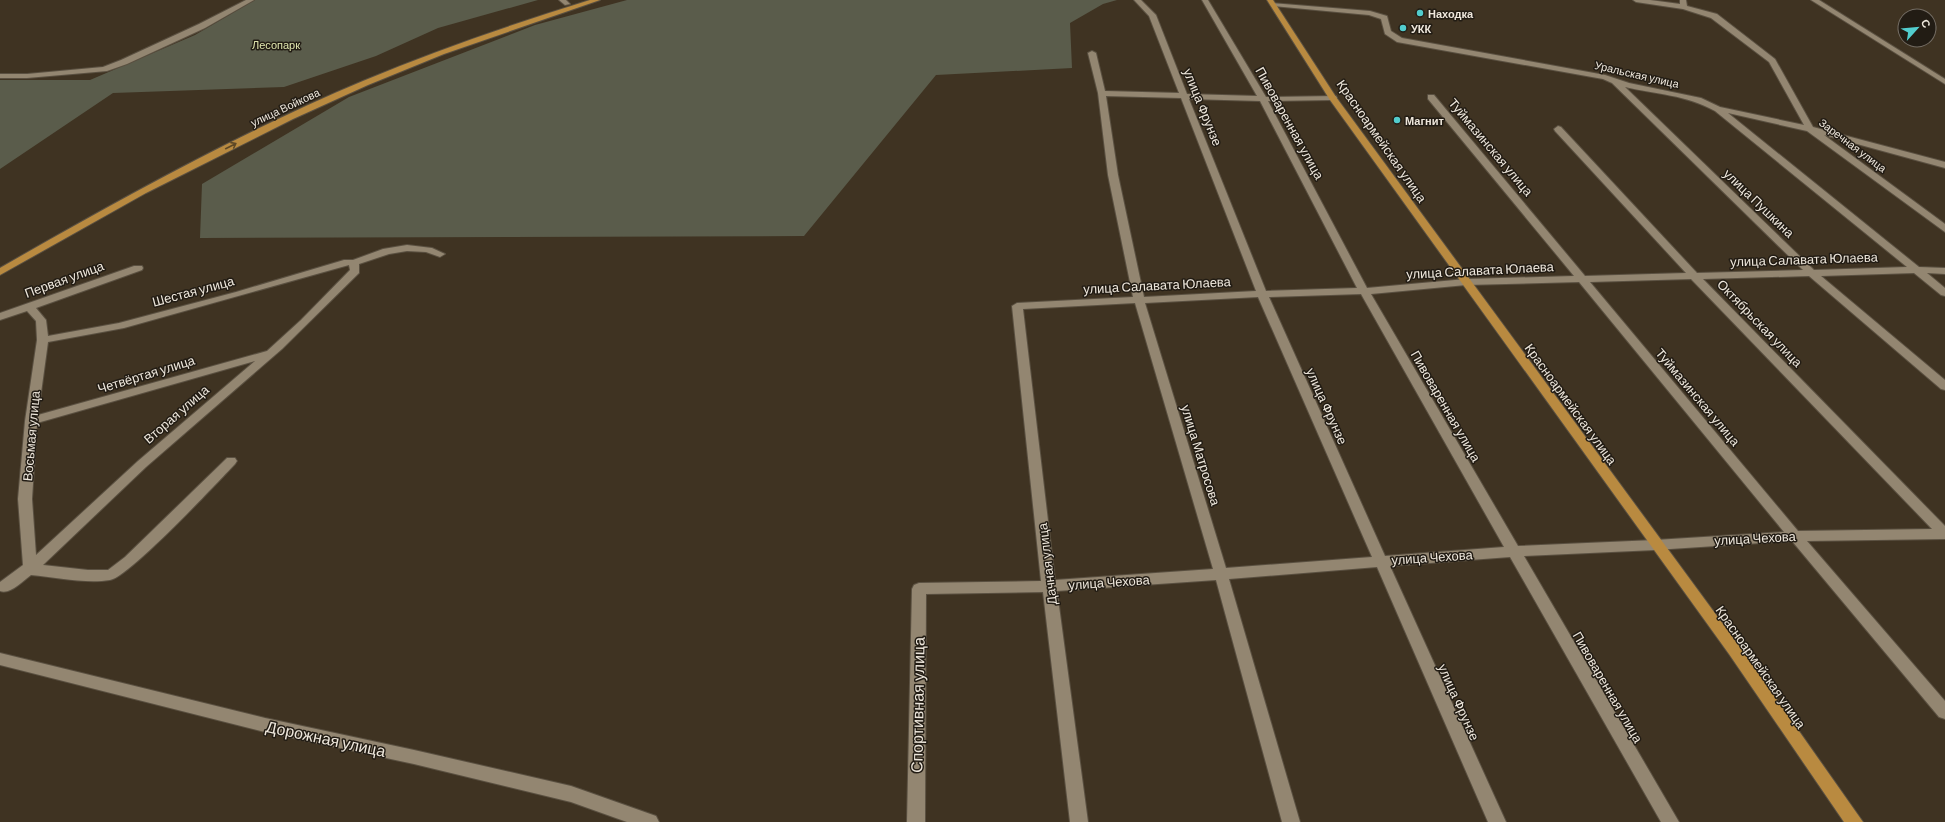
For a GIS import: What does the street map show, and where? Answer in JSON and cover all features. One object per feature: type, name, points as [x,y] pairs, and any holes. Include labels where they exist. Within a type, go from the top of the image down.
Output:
[{"type":"main road","name":"улица Войкова","points":[[0,266],[111,202],[234,136],[350,84],[464,38],[564,2],[582,0]]},
{"type":"main road","name":"улица Войкова","points":[[0,272],[75,228],[203,160],[283,120],[456,46],[597,0]]},
{"type":"main road","name":"Красноармейская улица","points":[[1271,2],[1333,98],[1655,545],[1734,650],[1854,822]]},
{"type":"street","points":[[0,76],[41,75],[104,69],[124,62],[174,39],[251,0]]},
{"type":"street","name":"улица Фрунзе","points":[[1137,0],[1152,15],[1262,294],[1497,822]]},
{"type":"street","name":"Пивоваренная улица","points":[[1205,0],[1263,99],[1364,291],[1670,822]]},
{"type":"street","points":[[1636,0],[1684,4]]},
{"type":"street","points":[[1814,0],[1942,76],[1945,82]]},
{"type":"street","name":"Уральская улица","points":[[1271,2],[1370,13],[1384,18],[1388,32],[1400,40],[1605,78],[1614,82],[1695,99],[1718,108],[1945,293]]},
{"type":"street","name":"Заречная улица","points":[[1684,4],[1714,16],[1772,61],[1810,129],[1945,229]]},
{"type":"street","name":"улица Матросова","points":[[1092,53],[1102,93],[1113,175],[1139,300],[1221,574],[1292,822]]},
{"type":"street","name":"улица Пушкина","points":[[1614,82],[1813,274],[1945,386]]},
{"type":"street","points":[[1102,93],[1263,99],[1333,98]]},
{"type":"street","name":"Туймазинская улица","points":[[1431,97],[1795,536],[1945,712]]},
{"type":"street","points":[[1718,108],[1810,129],[1945,164]]},
{"type":"street","name":"Октябрьская улица","points":[[1558,129],[1694,276],[1945,534]]},
{"type":"street","name":"Шестая улица","points":[[43,340],[120,326],[351,263],[382,251],[407,247],[427,248],[440,254]]},
{"type":"street","name":"Вторая улица","points":[[4,587],[30,569],[141,465],[269,354],[332,296],[355,271],[351,263]]},
{"type":"street","name":"Первая улица","points":[[0,317],[138,268]]},
{"type":"street","name":"улица Салавата Юлаева","points":[[1017,306],[1262,294],[1364,291],[1466,282],[1813,274],[1915,270],[1945,271]]},
{"type":"street","name":"Дачная улица","points":[[1017,306],[1078,822]]},
{"type":"street","name":"Восьмая улица","points":[[29,307],[41,320],[43,340],[30,421],[25,499],[30,569]]},
{"type":"street","name":"Четвёртая улица","points":[[30,421],[102,402],[212,368],[269,354]]},
{"type":"street","points":[[30,569],[88,575],[111,575],[130,561],[231,461]]},
{"type":"street","name":"улица Чехова","points":[[919,589],[1049,586],[1514,551],[1655,545],[1795,536],[1945,534]]},
{"type":"street","name":"Спортивная улица","points":[[916,822],[919,589]]},
{"type":"street","name":"Дорожная улица","points":[[0,660],[125,689],[265,725],[414,757],[571,794],[650,822]]},
{"type":"green space","name":"Лесопарк","points":[[255,0],[538,0],[438,28],[376,56],[284,87],[113,93],[0,169],[0,80],[90,80],[195,35]]},
{"type":"green space","points":[[627,0],[1117,0],[1103,4],[1070,23],[1072,68],[936,75],[804,236],[200,238],[202,184],[349,97],[535,25]]},
{"type":"place","name":"Находка","points":[[1420,13]]},
{"type":"place","name":"УКК","points":[[1403,28]]},
{"type":"place","name":"Магнит","points":[[1397,120]]}]
